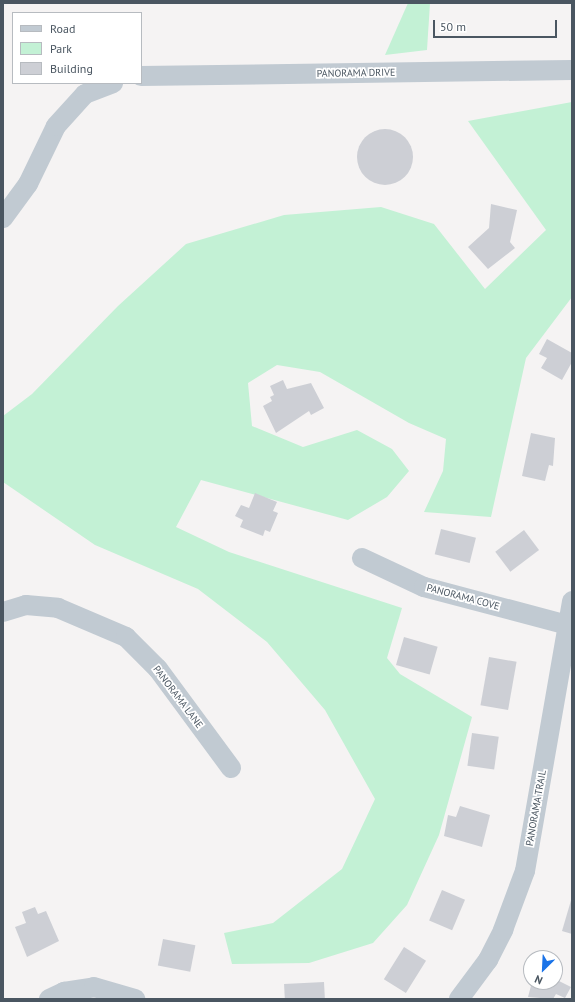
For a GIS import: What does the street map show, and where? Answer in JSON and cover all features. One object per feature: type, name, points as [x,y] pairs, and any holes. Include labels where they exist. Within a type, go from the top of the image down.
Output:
[{"type":"street","name":"PANORAMA DRIVE","points":[[142,76],[572,69]]},
{"type":"street","points":[[3,218],[28,184],[56,126],[85,94],[110,84]]},
{"type":"street","name":"PANORAMA COVE","points":[[362,558],[424,587],[568,625]]},
{"type":"street","name":"PANORAMA TRAIL","points":[[459,999],[488,960],[503,930],[523,878],[572,601]]},
{"type":"street","name":"PANORAMA LANE","points":[[3,612],[26,605],[58,608],[126,637],[158,669],[231,768]]},
{"type":"street","points":[[49,999],[64,992],[94,987],[135,999]]},
{"type":"green space","points":[[408,3],[430,3],[427,50],[385,55]]},
{"type":"green space","points":[[572,102],[572,297],[526,358],[491,517],[424,512],[443,471],[446,439],[409,423],[320,372],[277,365],[248,383],[252,426],[303,447],[357,430],[392,449],[409,471],[387,497],[348,520],[201,480],[176,527],[229,552],[402,608],[387,658],[400,674],[472,717],[439,835],[407,905],[373,943],[309,963],[232,964],[224,933],[273,923],[342,869],[375,799],[325,710],[267,642],[198,589],[95,545],[3,482],[3,416],[32,394],[118,306],[186,244],[284,215],[381,207],[434,224],[485,289],[546,230],[468,121]]},
{"type":"building","points":[[385,129],[396,131],[405,137],[411,146],[413,157],[411,168],[405,177],[396,183],[385,185],[374,183],[365,177],[359,168],[357,157],[359,146],[365,137],[374,131]]},
{"type":"building","points":[[491,204],[517,210],[510,242],[515,248],[488,269],[468,247],[489,228]]},
{"type":"building","points":[[547,339],[572,353],[572,362],[562,380],[541,368],[547,358],[539,354]]},
{"type":"building","points":[[283,380],[287,389],[311,383],[324,408],[311,415],[309,411],[276,433],[263,406],[272,401],[270,397],[274,395],[270,386]]},
{"type":"building","points":[[531,433],[555,438],[553,466],[549,465],[545,481],[522,476]]},
{"type":"building","points":[[255,493],[277,502],[273,511],[278,513],[270,532],[265,530],[263,536],[240,527],[243,520],[235,516],[241,505],[249,508]]},
{"type":"building","points":[[441,529],[476,538],[470,563],[435,554]]},
{"type":"building","points":[[524,530],[539,550],[510,572],[495,552]]},
{"type":"building","points":[[404,637],[438,647],[430,675],[396,665]]},
{"type":"building","points":[[489,657],[517,662],[508,710],[480,705]]},
{"type":"building","points":[[472,733],[499,737],[494,769],[467,766]]},
{"type":"building","points":[[460,806],[490,815],[482,847],[444,836],[448,815],[456,817]]},
{"type":"building","points":[[442,890],[465,900],[452,930],[429,920]]},
{"type":"building","points":[[572,897],[572,934],[562,931]]},
{"type":"building","points":[[35,907],[38,914],[46,911],[59,941],[27,957],[15,927],[26,923],[22,912]]},
{"type":"building","points":[[163,939],[195,945],[190,972],[158,966]]},
{"type":"building","points":[[404,947],[426,961],[406,993],[384,979]]},
{"type":"building","points":[[324,982],[325,999],[285,999],[284,984]]},
{"type":"building","points":[[563,983],[571,987],[565,998],[556,994],[553,999],[528,997],[530,990],[563,990]]}]
